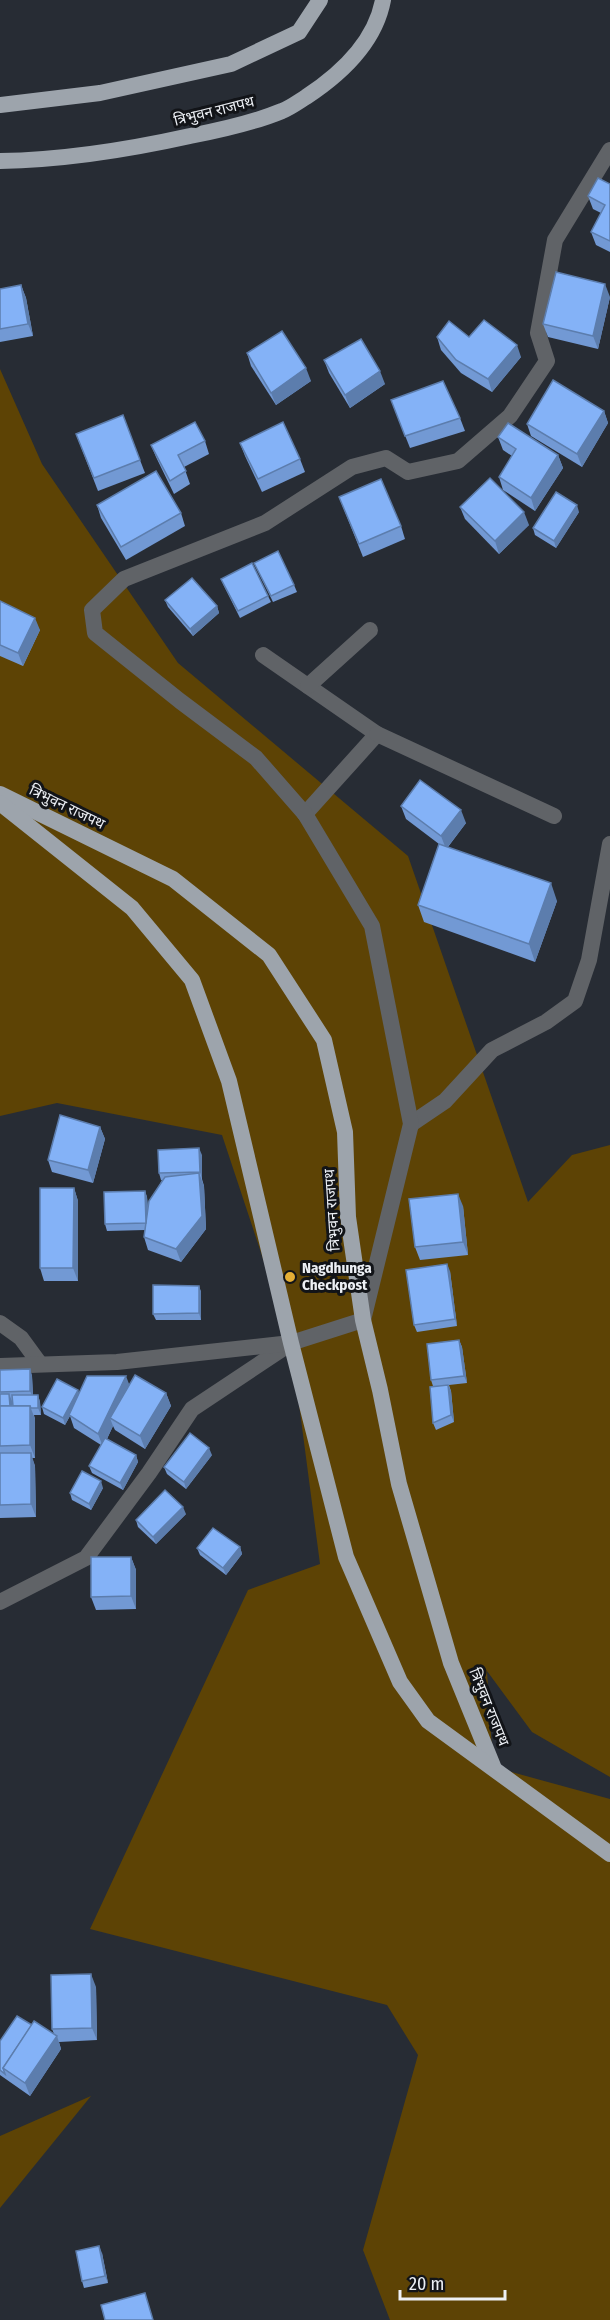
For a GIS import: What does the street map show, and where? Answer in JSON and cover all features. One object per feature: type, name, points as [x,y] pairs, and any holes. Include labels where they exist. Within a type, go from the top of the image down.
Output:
[{"type":"highway","points":[[0,105],[100,93],[231,64],[299,32],[320,0]]},
{"type":"highway","name":"त्रिभुवन राजपथ","points":[[0,161],[34,160],[129,149],[226,128],[284,111],[341,72],[364,45],[380,16],[383,0]]},
{"type":"highway","name":"त्रिभुवन राजपथ","points":[[0,794],[173,879],[269,955],[324,1040],[345,1132],[348,1217],[363,1320],[402,1495],[451,1663],[493,1767]]},
{"type":"highway","name":"त्रिभुवन राजपथ","points":[[0,803],[132,908],[192,980],[229,1081],[291,1342],[346,1557],[400,1682],[428,1721],[493,1767]]},
{"type":"highway","points":[[493,1767],[610,1854]]},
{"type":"street","points":[[0,1366],[117,1362],[291,1342],[363,1320],[411,1124],[372,926],[305,814],[256,758],[95,633],[92,610],[124,579],[265,523],[352,467],[386,458],[408,472],[458,461],[510,416],[547,361],[538,333],[555,240],[610,150]]},
{"type":"street","points":[[308,686],[370,630]]},
{"type":"street","points":[[263,655],[377,734],[554,816]]},
{"type":"street","points":[[305,814],[377,734]]},
{"type":"street","points":[[411,1124],[445,1101],[492,1050],[546,1022],[575,1000],[589,960],[610,844]]},
{"type":"street","points":[[0,1323],[21,1338],[40,1364]]},
{"type":"street","points":[[0,1602],[86,1558],[149,1473],[192,1409],[291,1342]]},
{"type":"shaded area","points":[[0,369],[42,464],[178,663],[408,856],[528,1202],[572,1155],[610,1145],[610,1777],[532,1732],[487,1671],[493,1767],[610,1799],[610,2320],[390,2320],[363,2250],[418,2055],[387,2005],[90,1929],[248,1590],[320,1564],[291,1343],[222,1135],[57,1103],[0,1116]]},
{"type":"shaded area","points":[[91,2096],[0,2208],[0,2136]]},
{"type":"building","points":[[598,178],[610,184],[610,241],[591,232],[605,205],[588,196]]},
{"type":"building","points":[[556,272],[605,284],[593,336],[543,324]]},
{"type":"building","points":[[21,285],[28,324],[0,329],[0,289]]},
{"type":"building","points":[[484,320],[517,345],[488,379],[456,360],[437,337],[449,321],[469,337]]},
{"type":"building","points":[[282,331],[306,368],[271,393],[247,353]]},
{"type":"building","points":[[361,339],[380,371],[345,395],[324,360]]},
{"type":"building","points":[[553,380],[604,411],[577,454],[527,424]]},
{"type":"building","points":[[443,381],[460,418],[405,436],[391,400]]},
{"type":"building","points":[[123,415],[140,460],[94,478],[76,434]]},
{"type":"building","points":[[195,422],[205,441],[178,455],[186,471],[170,481],[151,445]]},
{"type":"building","points":[[283,422],[300,459],[258,479],[240,443]]},
{"type":"building","points":[[508,423],[558,455],[531,498],[499,477],[516,449],[498,437]]},
{"type":"building","points":[[156,471],[181,513],[121,547],[97,505]]},
{"type":"building","points":[[490,478],[524,512],[495,541],[460,507]]},
{"type":"building","points":[[381,479],[401,526],[359,544],[339,497]]},
{"type":"building","points":[[556,492],[577,505],[554,541],[533,528]]},
{"type":"building","points":[[278,551],[294,585],[271,596],[254,563]]},
{"type":"building","points":[[252,563],[268,596],[238,611],[221,579]]},
{"type":"building","points":[[192,578],[217,606],[190,629],[165,600]]},
{"type":"building","points":[[0,601],[35,618],[18,653],[0,645]]},
{"type":"building","points":[[420,780],[461,810],[441,836],[401,806]]},
{"type":"building","points":[[439,844],[551,883],[529,944],[418,905]]},
{"type":"building","points":[[60,1115],[100,1127],[88,1170],[48,1160]]},
{"type":"building","points":[[199,1148],[200,1172],[159,1173],[158,1150]]},
{"type":"building","points":[[199,1173],[202,1216],[176,1249],[144,1237],[149,1201],[165,1177]]},
{"type":"building","points":[[40,1188],[74,1188],[73,1268],[40,1268]]},
{"type":"building","points":[[145,1191],[146,1223],[105,1224],[104,1192]]},
{"type":"building","points":[[458,1194],[463,1242],[415,1247],[409,1199]]},
{"type":"building","points":[[447,1264],[455,1319],[414,1325],[406,1270]]},
{"type":"building","points":[[153,1285],[199,1286],[199,1313],[153,1314]]},
{"type":"building","points":[[459,1340],[464,1376],[431,1380],[427,1344]]},
{"type":"building","points":[[30,1369],[30,1391],[0,1392],[0,1370]]},
{"type":"building","points":[[135,1375],[166,1393],[140,1436],[110,1418]]},
{"type":"building","points":[[87,1376],[126,1376],[98,1434],[69,1415]]},
{"type":"building","points":[[57,1379],[78,1390],[63,1418],[42,1407]]},
{"type":"building","points":[[448,1385],[451,1415],[433,1423],[430,1387]]},
{"type":"building","points":[[0,1394],[9,1394],[10,1406],[0,1406]]},
{"type":"building","points":[[12,1395],[38,1395],[38,1408],[13,1406]]},
{"type":"building","points":[[0,1406],[30,1406],[30,1445],[0,1446]]},
{"type":"building","points":[[190,1433],[209,1448],[184,1482],[164,1467]]},
{"type":"building","points":[[105,1438],[136,1455],[120,1483],[89,1466]]},
{"type":"building","points":[[0,1453],[31,1453],[31,1504],[0,1505]]},
{"type":"building","points":[[82,1471],[101,1481],[89,1504],[70,1493]]},
{"type":"building","points":[[165,1490],[183,1507],[153,1537],[136,1520]]},
{"type":"building","points":[[213,1528],[240,1547],[223,1568],[197,1548]]},
{"type":"building","points":[[91,1557],[131,1557],[131,1596],[91,1597]]},
{"type":"building","points":[[91,1974],[92,2028],[52,2029],[51,1975]]},
{"type":"building","points":[[17,2016],[32,2025],[3,2068],[5,2074],[0,2070],[0,2041]]},
{"type":"building","points":[[34,2021],[57,2036],[25,2083],[3,2068]]},
{"type":"building","points":[[99,2246],[105,2276],[82,2281],[76,2251]]},
{"type":"building","points":[[145,2293],[153,2320],[105,2320],[101,2305]]},
{"type":"place","name":"Nagdhunga Checkpost","points":[[290,1277]]}]
